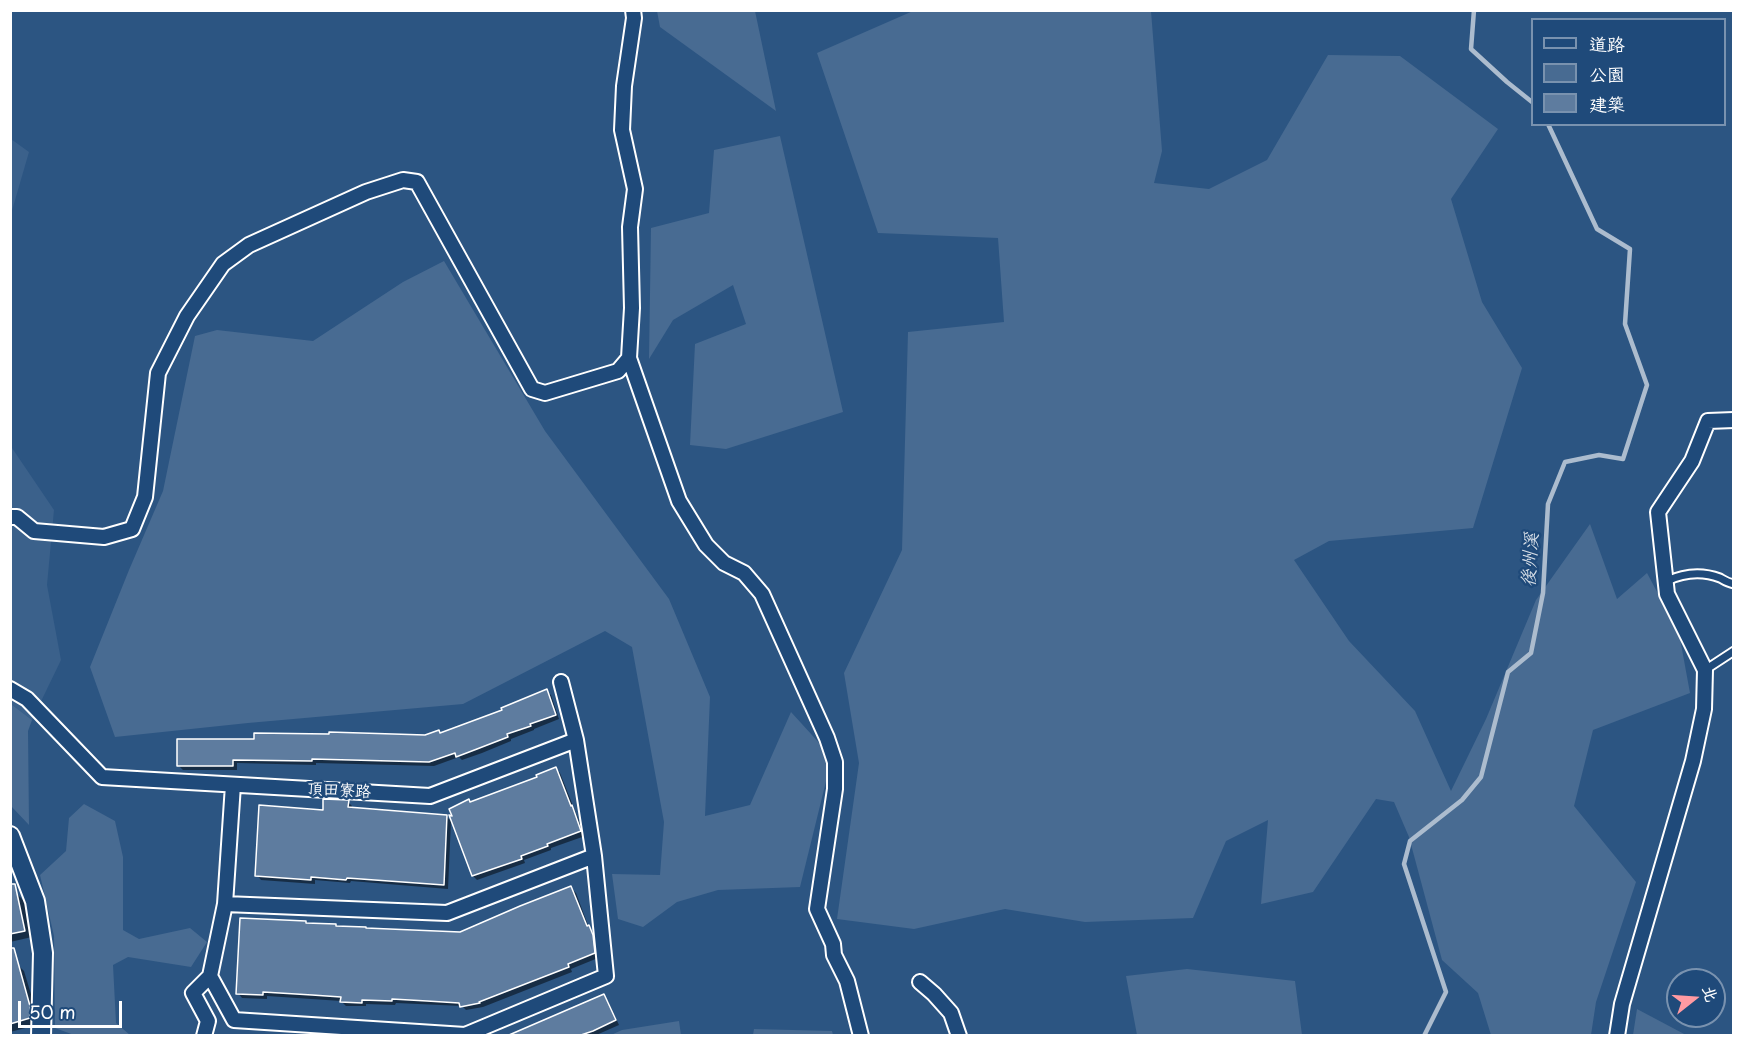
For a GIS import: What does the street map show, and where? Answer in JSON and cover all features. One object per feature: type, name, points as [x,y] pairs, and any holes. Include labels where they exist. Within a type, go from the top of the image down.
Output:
[{"type":"street","points":[[633,10],[634,18],[624,86],[622,130],[635,189],[630,227],[632,308],[629,358],[679,501],[706,545],[724,562],[744,573],[762,594],[827,738],[835,762],[835,789],[817,909],[833,944],[834,955],[847,981],[861,1035]]},
{"type":"street","points":[[10,517],[17,517],[34,531],[104,537],[132,529],[145,498],[158,373],[186,316],[223,264],[249,245],[366,192],[403,180],[417,182],[532,389],[545,393],[618,371],[629,358]]},
{"type":"street","points":[[1617,1035],[1622,1004],[1694,761],[1704,709],[1705,670],[1667,594],[1658,512],[1692,461],[1708,421],[1734,420]]},
{"type":"street","points":[[210,976],[234,1020],[465,1035],[606,976],[594,856],[576,740],[561,682]]},
{"type":"street","name":"頂田寮路","points":[[10,688],[27,699],[102,777],[430,796],[576,740]]},
{"type":"street","points":[[204,1035],[208,1021],[193,993],[210,976],[225,904],[233,784]]},
{"type":"street","points":[[10,836],[35,901],[42,953],[41,1035]]},
{"type":"street","points":[[225,904],[447,913],[594,856]]},
{"type":"street","points":[[920,982],[951,1013],[959,1035]]},
{"type":"lane","points":[[1667,581],[1682,574],[1696,573],[1734,584]]},
{"type":"lane","points":[[1705,670],[1734,651]]},
{"type":"shaded area","points":[[11,139],[29,152],[11,214]]},
{"type":"shaded area","points":[[10,445],[54,510],[47,585],[61,660],[32,720],[11,704]]},
{"type":"green space","points":[[657,11],[755,11],[776,111],[660,27]]},
{"type":"green space","points":[[913,11],[1151,11],[1162,151],[1154,183],[1209,189],[1267,160],[1328,55],[1400,56],[1498,129],[1451,199],[1482,302],[1522,368],[1473,528],[1329,541],[1294,560],[1349,641],[1415,711],[1451,791],[1486,719],[1536,600],[1590,524],[1617,599],[1647,573],[1679,633],[1690,693],[1593,730],[1574,806],[1636,882],[1596,1002],[1591,1035],[1491,1035],[1478,993],[1442,960],[1409,837],[1394,802],[1376,799],[1313,892],[1261,904],[1268,820],[1226,841],[1193,918],[1085,922],[1005,909],[914,929],[837,919],[859,763],[844,673],[902,550],[908,332],[1004,322],[998,238],[878,233],[817,53]]},
{"type":"green space","points":[[780,136],[843,412],[726,449],[690,445],[695,344],[746,324],[733,285],[673,320],[649,359],[651,228],[709,213],[714,150]]},
{"type":"green space","points":[[444,261],[545,431],[669,599],[710,697],[705,816],[750,805],[791,712],[832,757],[800,887],[718,890],[677,902],[643,927],[618,919],[612,874],[660,875],[664,822],[632,647],[605,631],[463,704],[115,737],[90,667],[163,491],[195,336],[217,330],[313,341],[403,282]]},
{"type":"green space","points":[[11,704],[32,720],[28,731],[29,825],[11,806]]},
{"type":"green space","points":[[84,804],[115,821],[123,857],[123,930],[139,939],[190,928],[207,942],[191,967],[128,957],[113,965],[116,1023],[130,1035],[74,1035],[55,1028],[54,936],[40,875],[66,851],[69,818]]},
{"type":"green space","points":[[1187,969],[1295,981],[1302,1035],[1137,1035],[1126,976]]},
{"type":"green space","points":[[1637,1009],[1666,1024],[1666,1028],[1673,1028],[1686,1035],[1633,1035]]},
{"type":"green space","points":[[679,1021],[681,1035],[611,1035],[622,1030]]},
{"type":"green space","points":[[754,1029],[832,1031],[833,1035],[753,1035]]},
{"type":"building","points":[[547,689],[556,715],[456,757],[455,753],[429,762],[312,759],[312,761],[233,760],[233,766],[177,766],[177,739],[254,739],[254,733],[329,734],[329,732],[425,735],[439,730],[440,733],[502,710],[501,708]]},
{"type":"building","points":[[556,767],[581,831],[521,856],[522,859],[472,876],[449,815],[452,816],[449,809],[469,799],[470,802],[537,777],[536,775]]},
{"type":"building","points":[[323,799],[349,800],[348,807],[447,815],[444,885],[347,878],[346,880],[311,877],[311,880],[255,876],[259,805],[323,810]]},
{"type":"building","points":[[10,884],[15,884],[25,931],[10,934]]},
{"type":"building","points":[[571,886],[593,935],[595,953],[568,964],[569,967],[480,1003],[460,1007],[459,1003],[427,1001],[392,999],[392,1001],[362,1000],[362,1003],[340,1002],[341,997],[263,992],[263,995],[236,994],[240,918],[306,921],[306,923],[366,928],[460,932]]},
{"type":"building","points":[[10,948],[14,948],[30,1006],[30,1018],[10,1024]]},
{"type":"building","points":[[604,994],[616,1020],[593,1031],[581,1035],[509,1035]]},
{"type":"waterway","name":"後州溪","points":[[1474,10],[1471,49],[1531,101]]},
{"type":"waterway","name":"後州溪","points":[[1424,1036],[1446,992],[1404,864],[1410,841],[1462,800],[1481,777],[1508,672],[1531,653],[1543,593],[1548,504],[1565,462],[1599,455],[1623,459],[1647,385],[1625,324],[1630,249],[1597,229],[1549,126]]}]
